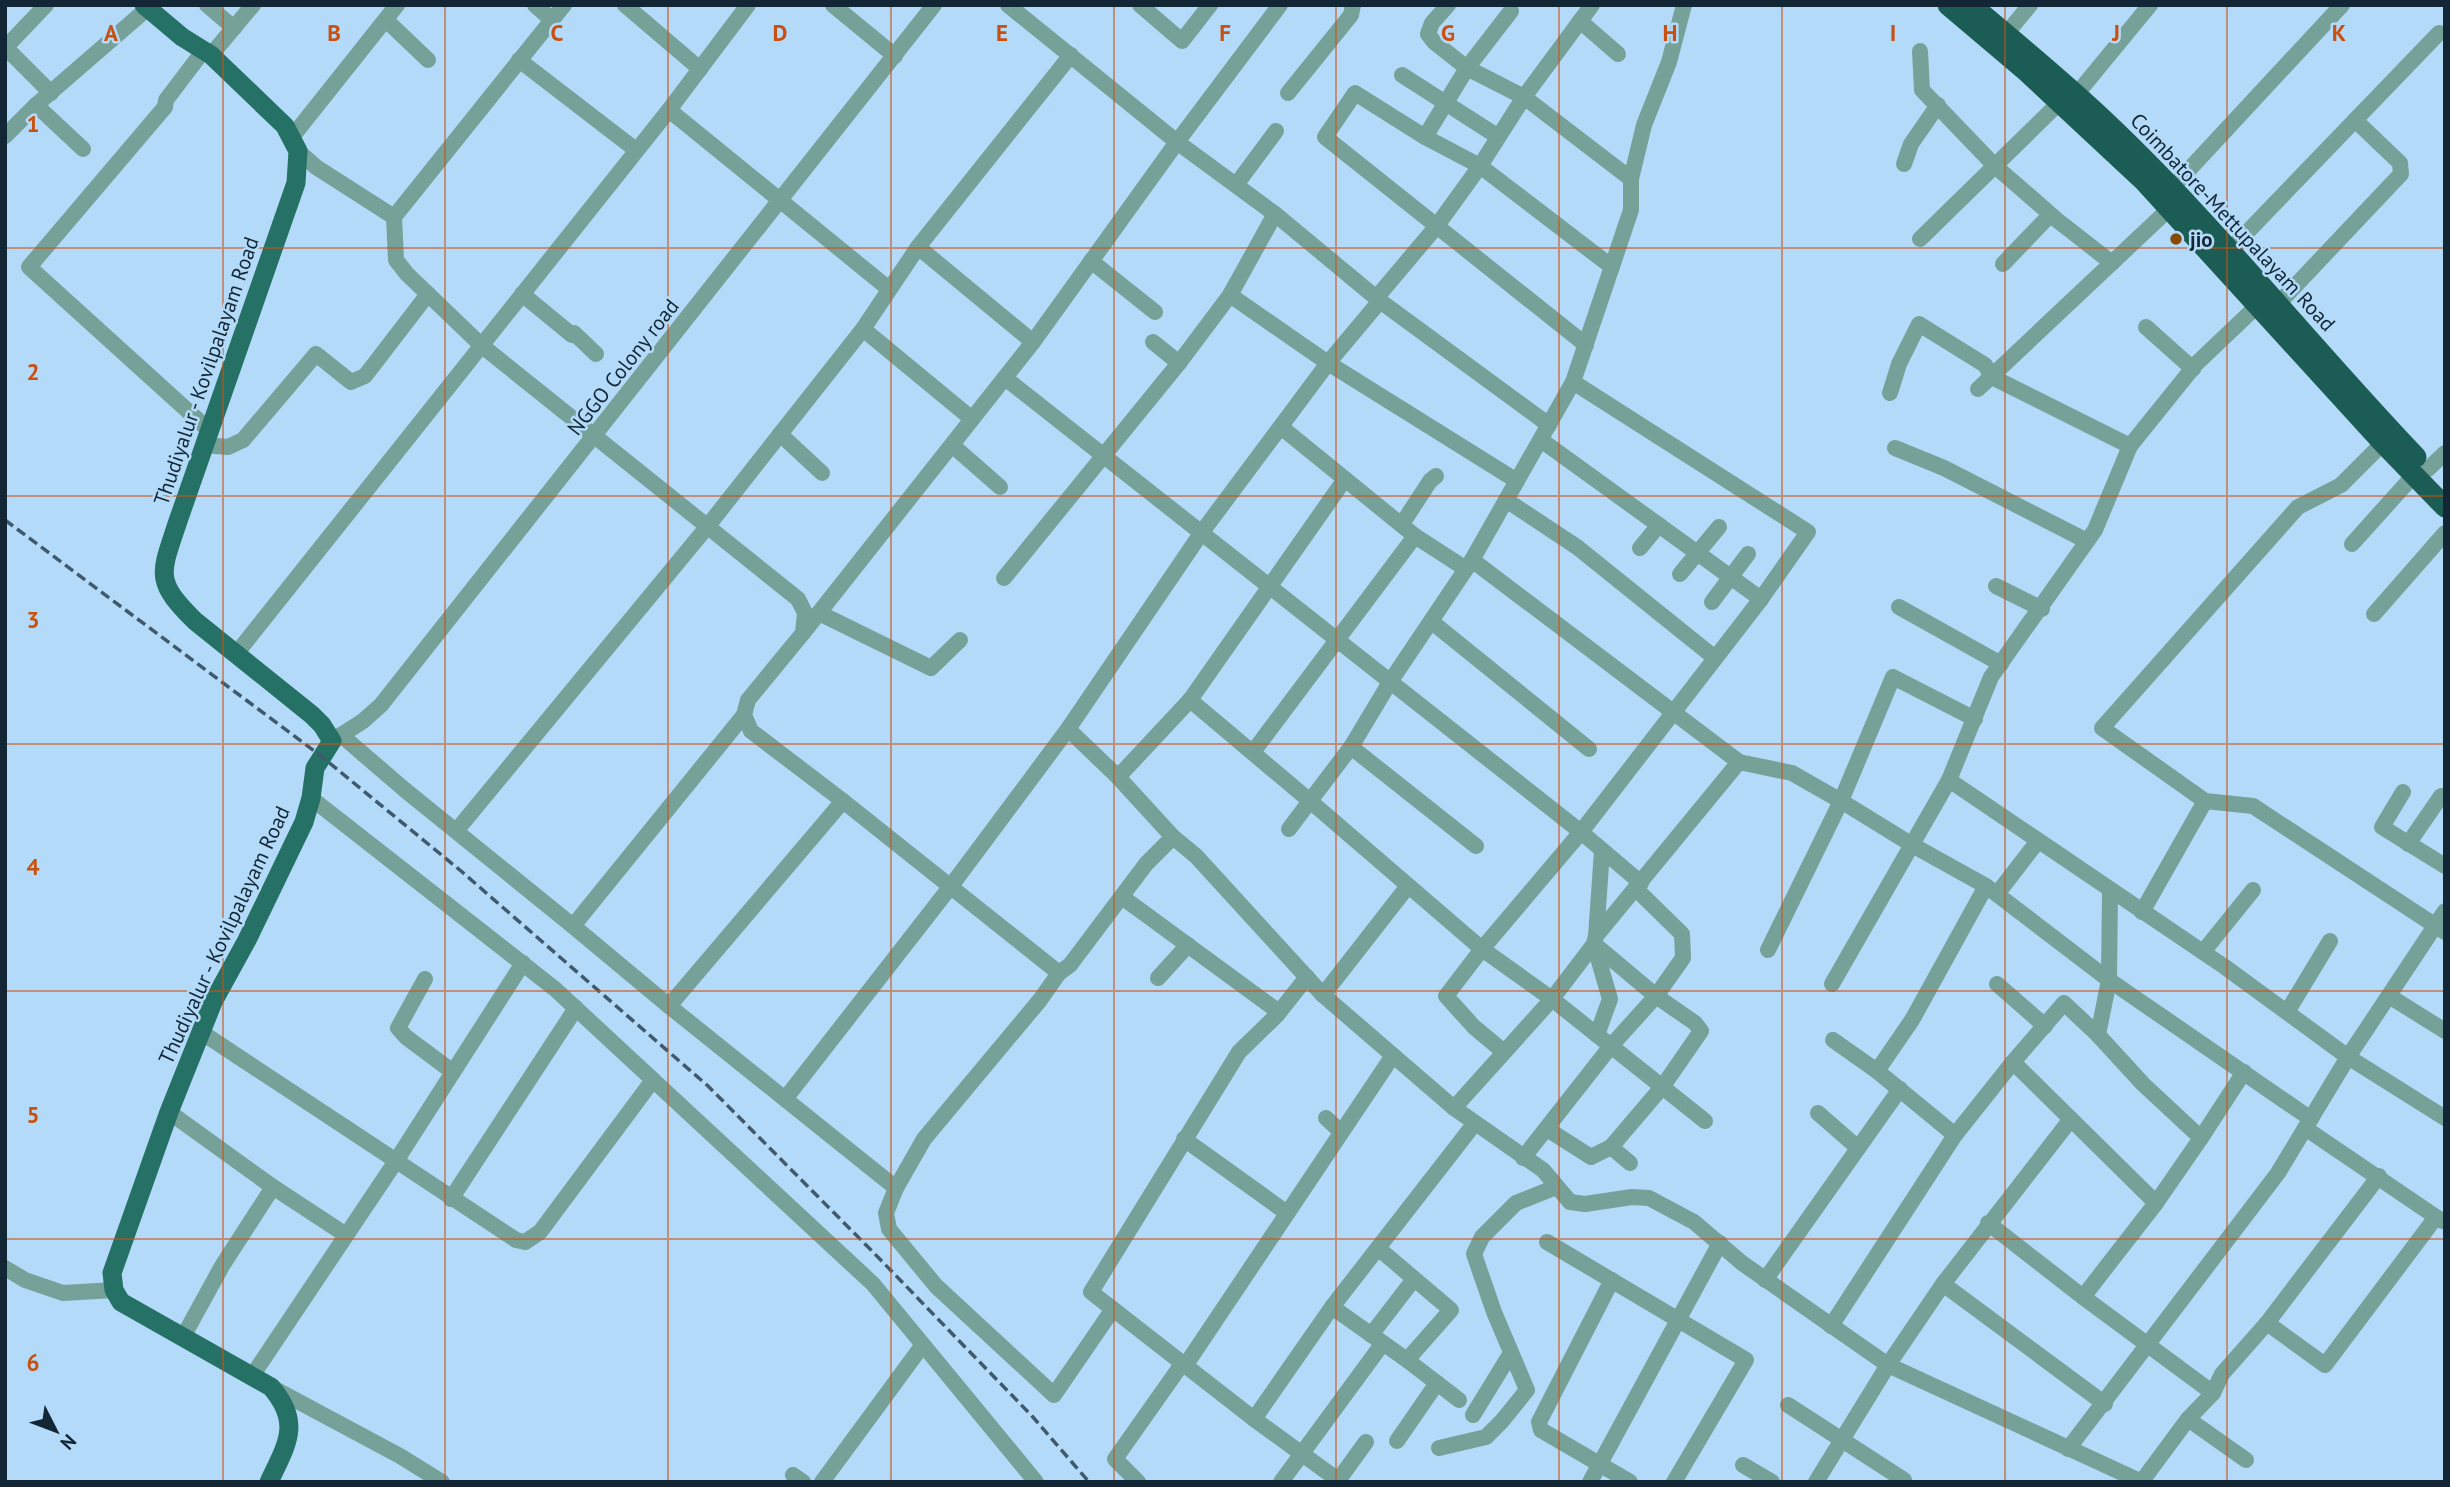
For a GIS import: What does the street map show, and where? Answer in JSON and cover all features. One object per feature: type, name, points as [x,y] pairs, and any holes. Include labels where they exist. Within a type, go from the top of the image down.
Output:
[{"type":"highway","points":[[1948,5],[2068,99]]},
{"type":"highway","points":[[1972,5],[2006,34],[2068,99],[2170,198],[2268,304],[2383,443],[2421,472],[2445,508]]},
{"type":"highway","name":"Coimbatore-Mettupalayam Road","points":[[2170,198],[2230,251],[2268,304],[2421,472],[2445,486]]},
{"type":"main road","points":[[153,8],[182,37],[207,52],[285,126],[295,144]]},
{"type":"main road","name":"Thudiyalur - Kovilpalayam Road","points":[[114,1290],[112,1273],[169,1112],[213,1002],[247,940],[304,822],[315,768],[337,738],[178,604],[169,594],[164,581],[164,563],[296,183],[295,144]]},
{"type":"main road","points":[[114,1290],[121,1302],[271,1387],[286,1408],[290,1424],[288,1441],[269,1482]]},
{"type":"street","points":[[46,5],[5,47],[51,93]]},
{"type":"street","points":[[207,5],[234,28]]},
{"type":"street","points":[[253,5],[234,28],[207,52],[29,267],[207,438],[228,447],[243,440],[316,354],[351,382],[365,376],[428,294]]},
{"type":"street","points":[[394,217],[316,167],[295,144],[397,5]]},
{"type":"street","points":[[535,5],[552,20]]},
{"type":"street","points":[[564,5],[394,217],[397,260],[407,274],[481,345],[798,599],[805,613],[803,634]]},
{"type":"street","points":[[625,5],[700,69]]},
{"type":"street","points":[[236,654],[669,110],[748,5]]},
{"type":"street","points":[[833,5],[895,56]]},
{"type":"street","name":"NGGO Colony road","points":[[337,738],[381,705],[934,5]]},
{"type":"street","points":[[1008,5],[1177,142],[1275,214],[1378,299],[1549,425]]},
{"type":"street","points":[[1140,5],[1182,41],[1210,5]]},
{"type":"street","points":[[573,926],[744,715],[748,700],[1032,342],[1280,5]]},
{"type":"street","points":[[1288,93],[1351,15],[1353,5]]},
{"type":"street","points":[[1448,5],[1432,23],[1428,34],[1434,42],[1466,68],[1524,97],[1631,179]]},
{"type":"street","points":[[785,1099],[951,886],[1068,729],[1202,532],[1328,363],[1436,227],[1480,166],[1524,97],[1592,5]]},
{"type":"street","points":[[1289,830],[1351,747],[1390,682],[1469,565],[1573,382],[1631,210],[1631,179],[1643,125],[1669,62],[1684,5]]},
{"type":"street","points":[[2006,34],[2030,5]]},
{"type":"street","points":[[1920,239],[2068,99],[2150,5]]},
{"type":"street","points":[[1979,389],[2112,263],[2342,5]]},
{"type":"street","points":[[5,136],[36,105],[153,8]]},
{"type":"street","points":[[1425,137],[1466,68],[1511,11]]},
{"type":"street","points":[[386,20],[428,60]]},
{"type":"street","points":[[1580,21],[1618,54]]},
{"type":"street","points":[[2230,251],[2439,33]]},
{"type":"street","points":[[1920,51],[1922,90],[1995,166],[2050,215],[2112,263]]},
{"type":"street","points":[[457,830],[780,435],[863,329],[918,247],[1071,55]]},
{"type":"street","points":[[519,60],[636,150]]},
{"type":"street","points":[[1402,75],[1497,136]]},
{"type":"street","points":[[1586,345],[1325,137],[1355,93],[1425,137],[1480,166],[1612,267]]},
{"type":"street","points":[[36,105],[83,149]]},
{"type":"street","points":[[1904,164],[1911,144],[1938,105]]},
{"type":"street","points":[[669,110],[889,289]]},
{"type":"street","points":[[1832,984],[1914,846],[1949,780],[1991,677],[2095,530],[2130,446],[2193,369],[2268,304],[2402,174],[2400,163],[2355,120]]},
{"type":"street","points":[[1236,186],[1276,131]]},
{"type":"street","points":[[1004,578],[1179,363],[1230,295],[1275,214]]},
{"type":"street","points":[[2003,264],[2050,215]]},
{"type":"street","points":[[918,247],[1032,342]]},
{"type":"street","points":[[1091,261],[1154,312]]},
{"type":"street","points":[[522,294],[572,335],[574,333],[596,354]]},
{"type":"street","points":[[1230,295],[1328,363],[1517,481]]},
{"type":"street","points":[[1890,393],[1915,318],[1985,365],[1992,377],[2130,446]]},
{"type":"street","points":[[2146,327],[2193,369]]},
{"type":"street","points":[[863,329],[972,419]]},
{"type":"street","points":[[1153,342],[1179,363]]},
{"type":"street","points":[[1004,378],[1581,831],[1638,886],[1682,934],[1684,958],[1651,992],[1523,1158]]},
{"type":"street","points":[[1504,1052],[1474,1027],[1446,996],[1482,948],[1581,831],[1716,658],[1808,532],[1573,382]]},
{"type":"street","points":[[1281,427],[1415,536],[1469,565],[1739,762],[1793,773],[1992,890],[2109,980],[2244,1072],[2308,1123],[2440,1219],[2325,1365],[2267,1323]]},
{"type":"street","points":[[780,435],[822,474]]},
{"type":"street","points":[[1541,440],[1761,598]]},
{"type":"street","points":[[2383,443],[2341,485],[2298,507],[2102,728],[2205,801],[2253,806],[2440,929]]},
{"type":"street","points":[[952,445],[1000,487]]},
{"type":"street","points":[[1895,447],[1968,480],[2087,541]]},
{"type":"street","points":[[2351,544],[2421,472],[2445,453]]},
{"type":"street","points":[[1402,524],[1436,476]]},
{"type":"street","points":[[1118,777],[1190,699],[1345,479]]},
{"type":"street","points":[[1506,500],[1577,547],[1716,658]]},
{"type":"street","points":[[1640,548],[1659,525]]},
{"type":"street","points":[[1680,574],[1719,527]]},
{"type":"street","points":[[2374,614],[2445,533]]},
{"type":"street","points":[[1253,752],[1415,536]]},
{"type":"street","points":[[1713,603],[1748,554]]},
{"type":"street","points":[[1996,586],[2042,608]]},
{"type":"street","points":[[1899,607],[2001,664]]},
{"type":"street","points":[[818,613],[931,668],[960,640]]},
{"type":"street","points":[[1432,622],[1589,749]]},
{"type":"street","points":[[1768,950],[1841,801],[1893,677],[1975,719]]},
{"type":"street","points":[[1190,699],[1482,948],[1552,999],[1705,1121]]},
{"type":"street","points":[[744,715],[751,730],[1059,973]]},
{"type":"street","points":[[1068,729],[1118,777],[1174,838],[1196,856],[1323,995],[1454,1108],[1543,1170],[1570,1202],[1585,1204],[1632,1197],[1649,1198],[1694,1223],[1765,1279],[1888,1365],[2068,1449],[2114,1476],[2142,1481],[2188,1419],[2213,1393],[2222,1374],[2267,1323],[2379,1176]]},
{"type":"street","points":[[337,738],[457,830],[669,1006],[895,1188]]},
{"type":"street","points":[[1351,747],[1476,846]]},
{"type":"street","points":[[1454,1108],[1552,999],[1595,940],[1739,762]]},
{"type":"street","points":[[1949,780],[2203,952],[2348,1057],[2445,1118]]},
{"type":"street","points":[[2403,792],[2382,827],[2445,866]]},
{"type":"street","points":[[2408,844],[2441,796]]},
{"type":"street","points":[[311,798],[523,963],[576,1008],[873,1284],[1036,1482]]},
{"type":"street","points":[[669,1006],[844,801]]},
{"type":"street","points":[[2142,912],[2205,801]]},
{"type":"street","points":[[1113,1309],[1054,1395],[936,1286],[889,1229],[886,1213],[895,1188],[924,1139],[1040,1000],[1059,973],[1070,965],[1146,864],[1174,838]]},
{"type":"street","points":[[1877,1071],[1912,1020],[1992,890],[2038,841]]},
{"type":"street","points":[[1597,1035],[1610,999],[1595,940],[1602,850]]},
{"type":"street","points":[[1323,995],[1408,886]]},
{"type":"street","points":[[2203,952],[2253,890]]},
{"type":"street","points":[[2098,1035],[2109,980],[2110,891]]},
{"type":"street","points":[[1122,897],[1279,1012]]},
{"type":"street","points":[[2068,1449],[2105,1404],[2278,1173],[2348,1057],[2389,996],[2440,929],[2445,911]]},
{"type":"street","points":[[1547,1129],[1591,1157],[1611,1147],[1663,1086],[1701,1031],[1695,1023],[1651,992],[1595,940]]},
{"type":"street","points":[[2287,1012],[2330,941]]},
{"type":"street","points":[[1158,978],[1188,945]]},
{"type":"street","points":[[252,1376],[396,1161],[523,963]]},
{"type":"street","points":[[1602,973],[1651,992]]},
{"type":"street","points":[[1307,977],[1279,1012],[1239,1052],[1091,1292],[1338,1481],[1366,1442]]},
{"type":"street","points":[[425,979],[398,1028],[453,1072]]},
{"type":"street","points":[[1997,984],[2045,1026]]},
{"type":"street","points":[[2389,996],[2445,1031]]},
{"type":"street","points":[[1831,1326],[1955,1135],[2064,1003],[2201,1138]]},
{"type":"street","points":[[451,1199],[576,1008]]},
{"type":"street","points":[[201,1032],[451,1199],[516,1240],[525,1242],[540,1232],[653,1080]]},
{"type":"street","points":[[1833,1040],[1877,1071],[1955,1135]]},
{"type":"street","points":[[1138,1482],[1115,1459],[1183,1365],[1392,1056]]},
{"type":"street","points":[[2013,1062],[2156,1203]]},
{"type":"street","points":[[2083,1297],[2156,1203],[2244,1072]]},
{"type":"street","points":[[1765,1279],[1900,1089]]},
{"type":"street","points":[[169,1112],[272,1187],[346,1235]]},
{"type":"street","points":[[1818,1113],[1858,1148]]},
{"type":"street","points":[[1326,1118],[1340,1131]]},
{"type":"street","points":[[1816,1482],[1888,1365],[1943,1283],[2071,1119]]},
{"type":"street","points":[[1254,1419],[1332,1307],[1475,1123]]},
{"type":"street","points":[[1184,1139],[1287,1213]]},
{"type":"street","points":[[1611,1147],[1630,1163]]},
{"type":"street","points":[[183,1337],[222,1266],[272,1187]]},
{"type":"street","points":[[1439,1448],[1486,1437],[1527,1390],[1475,1262],[1475,1247],[1516,1203],[1556,1187]]},
{"type":"street","points":[[1988,1223],[2213,1393]]},
{"type":"street","points":[[1548,1242],[1746,1360],[1674,1482]]},
{"type":"street","points":[[1590,1482],[1720,1243]]},
{"type":"street","points":[[1378,1248],[1451,1310],[1407,1360]]},
{"type":"street","points":[[5,1268],[25,1280],[63,1293],[114,1290]]},
{"type":"street","points":[[1281,1482],[1414,1279]]},
{"type":"street","points":[[1612,1280],[1539,1422],[1541,1430],[1630,1482]]},
{"type":"street","points":[[1943,1283],[2105,1404]]},
{"type":"street","points":[[1332,1307],[1459,1400]]},
{"type":"street","points":[[822,1482],[922,1346]]},
{"type":"street","points":[[1473,1415],[1511,1353]]},
{"type":"street","points":[[1397,1441],[1437,1383]]},
{"type":"street","points":[[271,1387],[400,1456],[442,1482]]},
{"type":"street","points":[[1788,1405],[1904,1480],[1903,1482]]},
{"type":"street","points":[[2188,1419],[2246,1460]]},
{"type":"street","points":[[1743,1465],[1772,1482]]},
{"type":"railway","points":[[5,520],[321,756],[461,871],[708,1086],[1032,1416],[1089,1482]]},
{"type":"place","name":"jio","points":[[2176,239]]}]
